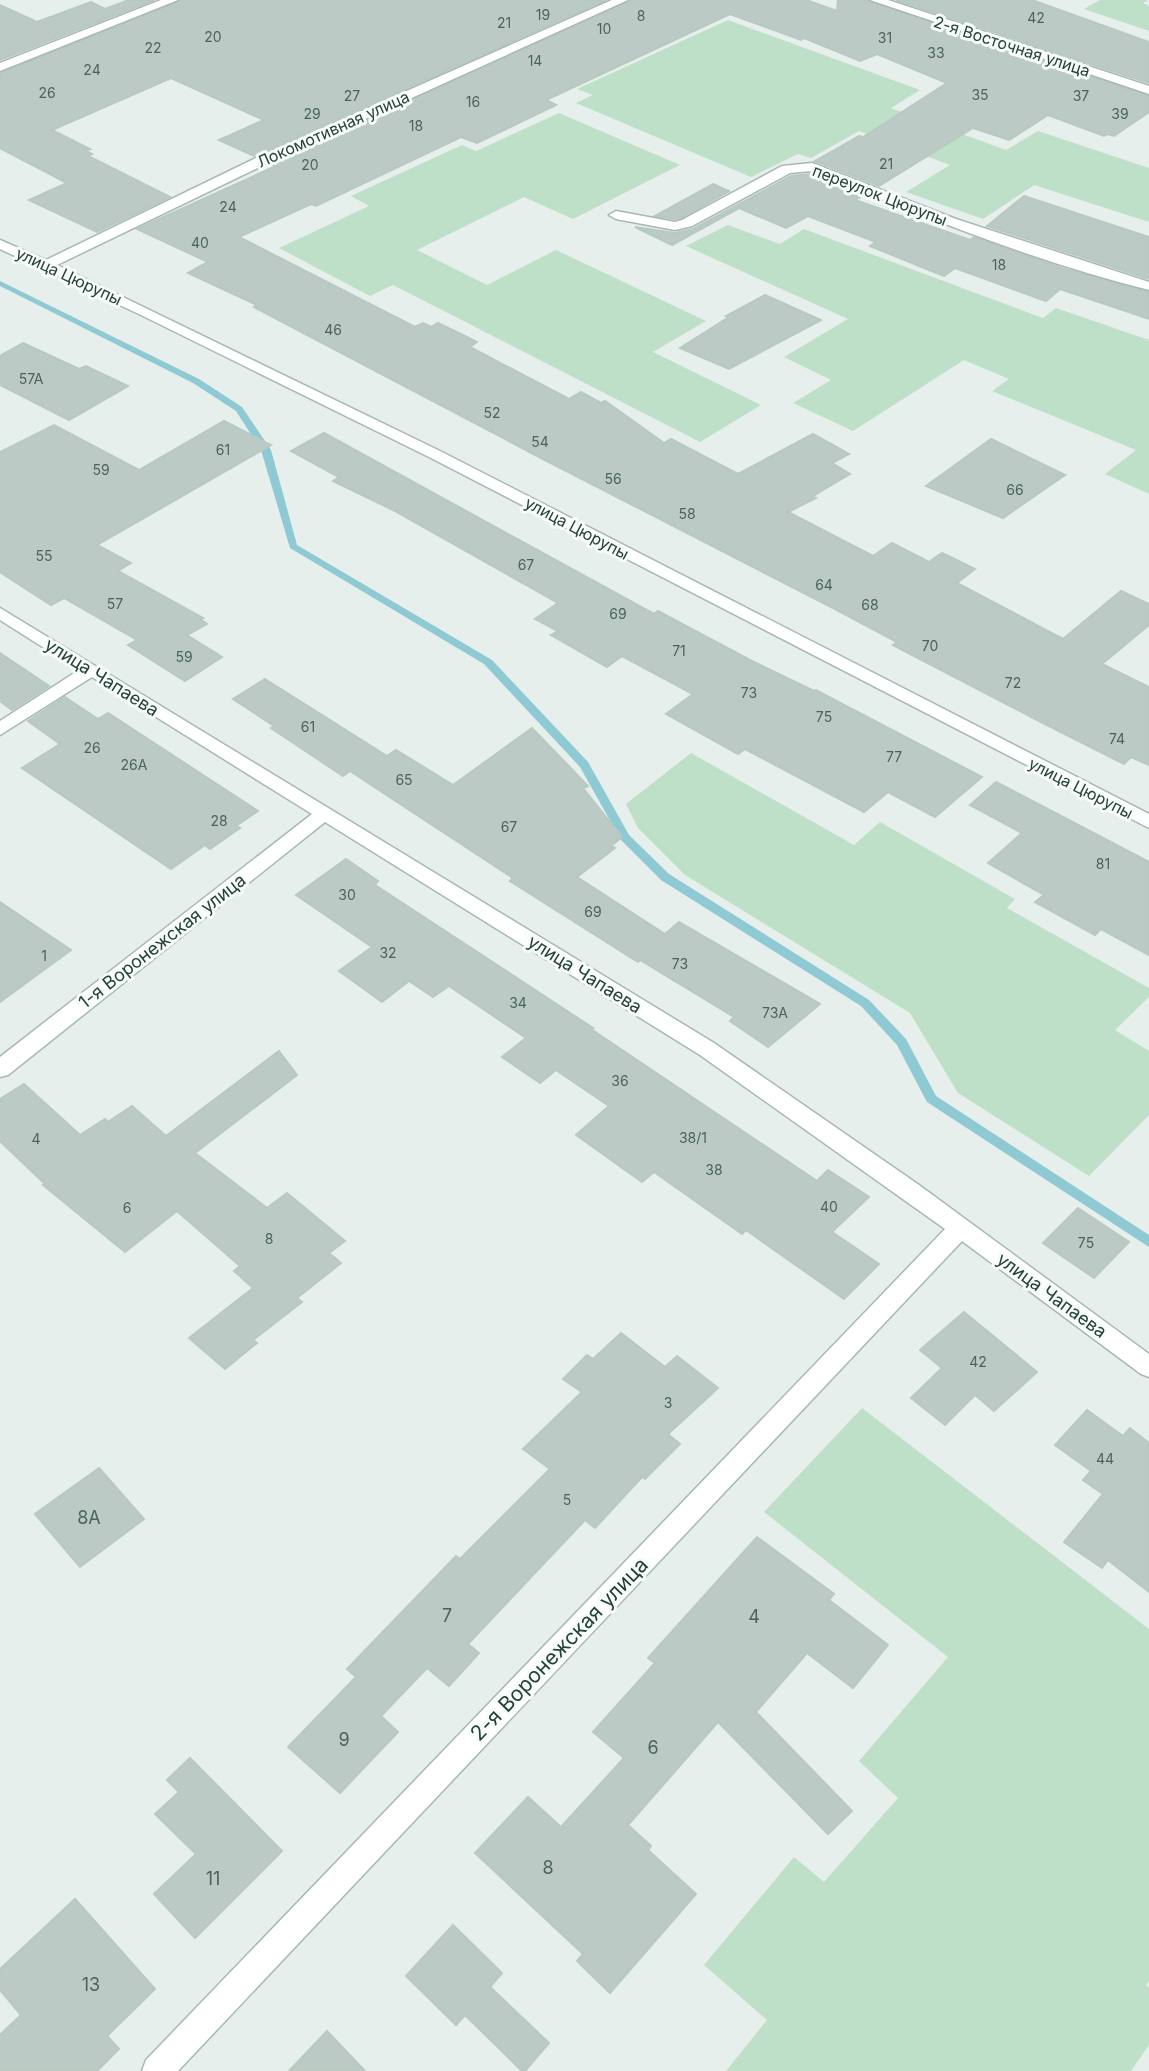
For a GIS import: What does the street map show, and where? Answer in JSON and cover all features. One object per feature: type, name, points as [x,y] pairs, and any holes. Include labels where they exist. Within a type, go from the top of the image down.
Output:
[{"type":"street","points":[[0,67],[172,0]]},
{"type":"street","name":"Локомотивная улица","points":[[47,265],[265,159],[622,0]]},
{"type":"street","name":"2-я Восточная улица","points":[[876,0],[1149,90]]},
{"type":"street","points":[[1129,84],[1149,72]]},
{"type":"street","name":"переулок Цюрупы","points":[[616,215],[675,226],[687,223],[787,169],[812,167],[964,226],[1093,271],[1149,285]]},
{"type":"street","name":"улица Цюрупы","points":[[0,244],[193,332],[416,443],[817,653],[1149,822]]},
{"type":"street","name":"улица Чапаева","points":[[0,613],[707,1049],[960,1228],[1149,1367]]},
{"type":"street","points":[[0,729],[91,670]]},
{"type":"street","name":"1-я Воронежская улица","points":[[0,1069],[325,813]]},
{"type":"street","name":"2-я Воронежская улица","points":[[157,2071],[960,1228]]},
{"type":"green space","points":[[1100,0],[1148,0],[1143,3],[1149,6],[1149,31],[1084,9]]},
{"type":"green space","points":[[728,20],[920,90],[891,108],[1006,150],[1038,131],[1149,168],[1149,222],[1034,185],[983,219],[906,192],[950,165],[859,131],[811,158],[798,154],[751,177],[576,103],[593,95],[577,89]]},
{"type":"green space","points":[[559,113],[680,165],[573,219],[524,197],[417,250],[487,285],[556,250],[706,321],[653,352],[761,405],[700,442],[393,285],[370,296],[279,248],[369,206],[351,196],[462,145],[476,151]]},
{"type":"green space","points":[[728,225],[780,244],[804,229],[1043,318],[1056,308],[1149,340],[1149,494],[1105,474],[1136,450],[992,391],[1009,379],[964,360],[853,431],[793,403],[831,380],[784,357],[848,319],[686,246]]},
{"type":"green space","points":[[691,753],[854,845],[880,822],[1015,899],[1007,908],[1149,988],[1149,997],[1115,1030],[1149,1051],[1149,1115],[1089,1176],[958,1093],[910,1013],[685,875],[638,828],[626,804]]},
{"type":"green space","points":[[862,1408],[1149,1629],[1149,1981],[1146,1985],[1149,1988],[1149,2045],[1131,2071],[726,2071],[767,2020],[704,1965],[794,1857],[824,1882],[898,1798],[859,1761],[948,1657],[764,1512]]},
{"type":"building","points":[[129,0],[154,0],[0,60],[0,5],[37,22],[91,2],[105,9]]},
{"type":"building","points":[[180,0],[606,0],[254,156],[219,140],[264,120],[171,78],[52,130],[90,149],[85,150],[92,154],[88,156],[170,197],[97,232],[29,200],[67,183],[0,148],[0,73]]},
{"type":"building","points":[[630,0],[806,0],[837,11],[838,0],[867,0],[1149,96],[1149,112],[1114,136],[1104,136],[1048,115],[1009,140],[973,128],[879,186],[815,161],[859,136],[863,137],[947,83],[877,54],[860,61],[804,38],[801,40],[730,14],[546,100],[556,105],[477,143],[461,137],[316,206],[311,204],[239,237],[415,327],[423,323],[431,327],[438,323],[477,342],[470,347],[569,399],[581,392],[601,403],[605,401],[664,443],[671,439],[738,474],[813,434],[849,454],[832,463],[850,474],[813,496],[816,498],[788,512],[873,556],[892,543],[929,562],[942,553],[975,569],[957,583],[1063,639],[1121,591],[1149,604],[1149,625],[1102,664],[1149,687],[1149,765],[1131,757],[1124,764],[1041,722],[893,645],[897,642],[835,609],[254,307],[257,305],[188,273],[208,262],[137,229],[276,166],[271,164]]},
{"type":"building","points":[[896,0],[1032,0],[1149,42],[1149,83]]},
{"type":"building","points":[[811,174],[864,195],[855,200],[970,240],[974,237],[1062,268],[1149,292],[1149,319],[1060,289],[1046,301],[955,268],[944,276],[870,246],[876,242],[808,216],[786,228],[739,208],[672,245],[635,227],[675,233],[693,229],[791,176]]},
{"type":"building","points":[[713,184],[729,191],[681,218],[655,216]]},
{"type":"building","points":[[1024,196],[1149,237],[1149,279],[987,226]]},
{"type":"building","points":[[765,295],[821,320],[729,369],[680,348],[729,317],[726,316]]},
{"type":"building","points":[[23,343],[79,369],[86,366],[128,386],[69,420],[0,385],[0,356]]},
{"type":"building","points":[[224,421],[271,445],[97,545],[131,563],[118,571],[203,618],[200,619],[207,624],[187,635],[222,657],[185,681],[128,645],[137,640],[64,598],[51,605],[0,572],[0,452],[54,425],[139,470]]},
{"type":"building","points":[[324,433],[654,614],[658,611],[982,777],[935,817],[888,792],[864,812],[745,749],[738,754],[666,714],[693,694],[622,656],[607,667],[551,635],[558,631],[535,619],[558,603],[393,510],[333,481],[339,477],[291,451]]},
{"type":"building","points":[[991,439],[1065,475],[1003,518],[926,486]]},
{"type":"building","points":[[0,653],[49,686],[12,710],[0,701]]},
{"type":"building","points":[[265,679],[387,756],[396,750],[453,785],[532,728],[588,786],[583,788],[622,837],[611,846],[615,848],[577,877],[665,934],[679,922],[820,1004],[768,1047],[730,1021],[734,1017],[640,960],[638,962],[510,881],[513,878],[350,771],[343,776],[233,699]]},
{"type":"building","points":[[65,697],[98,719],[108,713],[258,811],[236,826],[240,828],[210,849],[205,845],[171,869],[22,768],[60,744],[28,721]]},
{"type":"building","points":[[996,782],[1149,862],[1149,955],[1101,929],[1095,935],[1035,902],[1044,895],[988,863],[1022,833],[970,805]]},
{"type":"building","points":[[346,859],[378,881],[375,885],[593,1028],[591,1029],[817,1181],[828,1170],[869,1197],[832,1232],[879,1264],[844,1299],[746,1230],[742,1234],[654,1172],[642,1182],[576,1135],[609,1106],[556,1070],[540,1083],[502,1057],[526,1038],[449,986],[433,997],[409,981],[382,1002],[339,971],[372,947],[296,895]]},
{"type":"building","points":[[0,902],[71,950],[0,1002]]},
{"type":"building","points":[[279,1051],[297,1075],[195,1153],[267,1208],[287,1193],[345,1241],[329,1253],[341,1263],[297,1298],[302,1302],[253,1340],[257,1343],[225,1369],[189,1338],[253,1288],[234,1271],[240,1266],[177,1211],[125,1252],[43,1185],[45,1184],[0,1141],[0,1099],[24,1084],[80,1135],[105,1119],[108,1122],[132,1106],[166,1136]]},
{"type":"building","points":[[1078,1208],[1129,1242],[1094,1278],[1043,1243]]},
{"type":"building","points":[[964,1312],[1037,1372],[994,1411],[975,1395],[945,1425],[911,1398],[942,1368],[920,1350]]},
{"type":"building","points":[[621,1333],[665,1367],[677,1356],[718,1388],[668,1434],[680,1444],[645,1479],[642,1477],[595,1528],[585,1520],[468,1644],[479,1653],[449,1686],[427,1668],[381,1716],[398,1732],[340,1793],[288,1747],[356,1677],[347,1669],[456,1556],[460,1559],[550,1469],[523,1449],[582,1392],[563,1379],[587,1355],[593,1359]]},
{"type":"building","points":[[1087,1410],[1123,1436],[1130,1428],[1149,1443],[1149,1592],[1108,1560],[1102,1568],[1064,1542],[1103,1494],[1083,1480],[1091,1471],[1055,1445]]},
{"type":"building","points":[[99,1468],[144,1519],[80,1567],[35,1514]]},
{"type":"building","points":[[757,1537],[834,1594],[829,1600],[888,1645],[853,1688],[807,1653],[756,1712],[852,1811],[828,1834],[718,1722],[628,1825],[651,1846],[648,1850],[696,1894],[610,1993],[577,1961],[583,1954],[475,1853],[528,1797],[561,1827],[624,1758],[593,1732],[655,1663],[648,1658]]},
{"type":"building","points":[[190,1758],[282,1851],[195,1938],[154,1894],[196,1854],[155,1814],[179,1792],[167,1780]]},
{"type":"building","points":[[75,1899],[155,1989],[107,2036],[119,2049],[97,2071],[0,2071],[0,2035],[21,2015],[0,1990],[0,1969]]},
{"type":"building","points":[[453,1925],[502,1973],[490,1987],[549,2043],[525,2071],[465,2015],[456,2025],[406,1976]]},
{"type":"building","points":[[327,2031],[365,2071],[289,2071]]},
{"type":"waterway","points":[[0,283],[196,381],[239,409],[266,450],[293,546],[488,662],[584,765],[625,837],[665,877],[865,1003],[902,1042],[931,1099],[1149,1242]]}]
